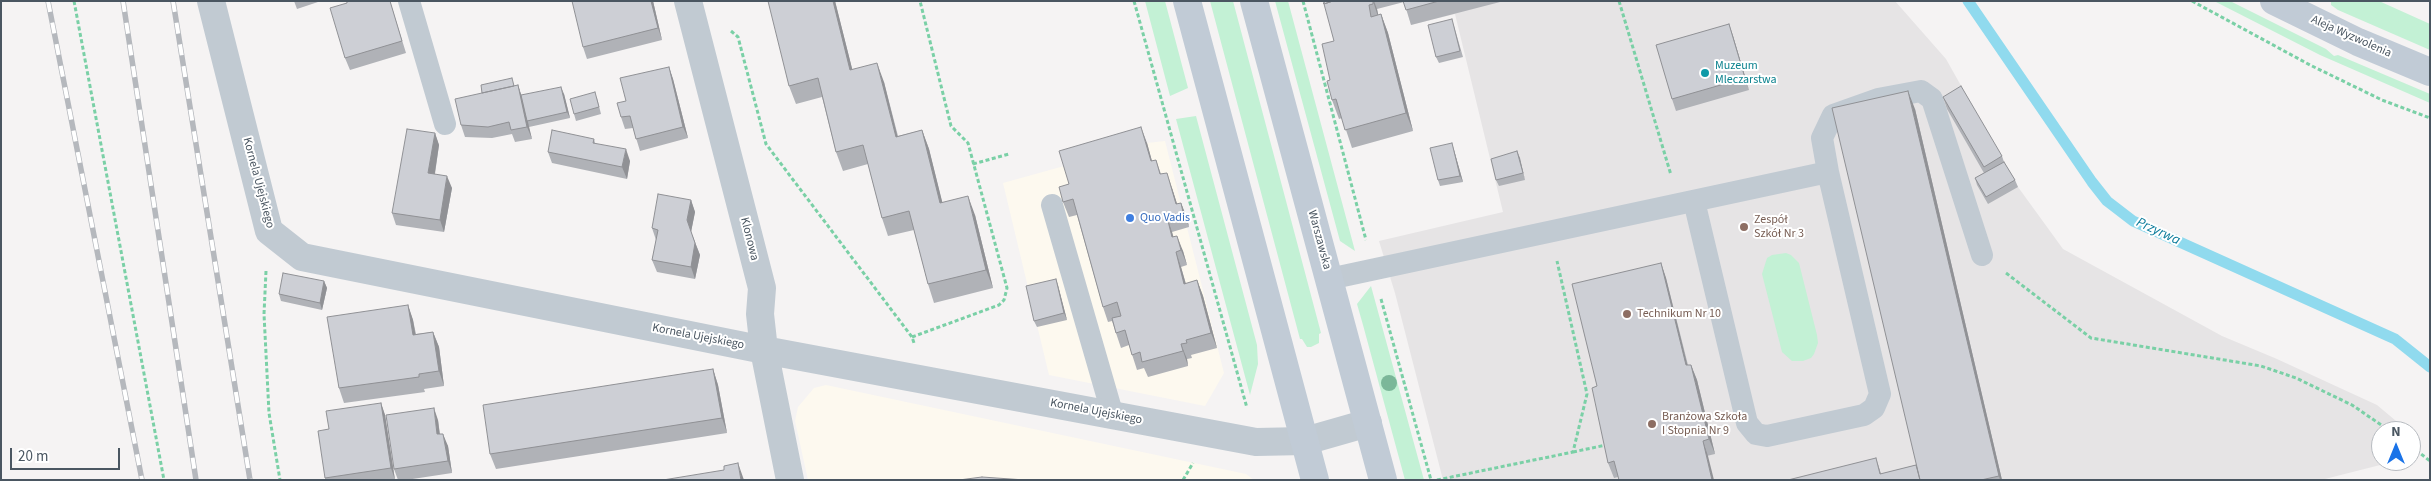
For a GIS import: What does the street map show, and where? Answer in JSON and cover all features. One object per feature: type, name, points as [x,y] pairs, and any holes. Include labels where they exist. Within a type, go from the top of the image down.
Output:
[{"type":"main road","points":[[1187,1],[1315,480]]},
{"type":"main road","name":"Warszawska","points":[[1254,1],[1384,480]]},
{"type":"main road","name":"Aleja Wyzwolenia","points":[[2274,1],[2358,42],[2430,72]]},
{"type":"street","name":"Kornela Ujejskiego","points":[[212,1],[270,231],[302,257],[764,350],[1256,442],[1305,441],[1368,423]]},
{"type":"street","name":"Klonowa","points":[[688,1],[762,288],[760,314],[764,350],[790,480]]},
{"type":"lane","points":[[409,1],[445,124]]},
{"type":"lane","points":[[1687,203],[1746,423],[1756,434],[1767,436],[1869,412],[1874,408],[1880,394],[1828,172],[1822,138],[1833,115],[1878,99],[1921,91],[1932,99],[1982,255]]},
{"type":"lane","points":[[1329,279],[1828,172]]},
{"type":"lane","points":[[1052,205],[1113,416]]},
{"type":"path","points":[[74,1],[164,480]]},
{"type":"path","points":[[912,337],[999,305],[1004,300],[1007,288],[968,143],[951,126],[920,1]]},
{"type":"path","points":[[1134,1],[1256,442]]},
{"type":"path","points":[[1302,1],[1431,480]]},
{"type":"path","points":[[1619,1],[1687,203]]},
{"type":"path","points":[[2192,1],[2310,65],[2382,100],[2430,118]]},
{"type":"path","points":[[725,26],[738,37],[766,144],[912,337],[921,378]]},
{"type":"path","points":[[974,164],[1009,154]]},
{"type":"path","points":[[270,231],[264,314],[269,413],[280,480]]},
{"type":"path","points":[[1550,232],[1587,394],[1573,452]]},
{"type":"path","points":[[1982,255],[2092,338],[2152,346],[2261,366],[2296,378],[2352,405],[2375,421]]},
{"type":"path","points":[[1437,480],[1606,445]]},
{"type":"shaded area","name":"Zespół Szkół Nr 3","points":[[1327,1],[1895,1],[1946,59],[2018,187],[2063,249],[2222,336],[2377,405],[2396,421],[2371,421],[2371,467],[2321,480],[1443,480],[1395,293],[1379,241],[1503,212],[1455,14],[1411,25],[1405,2]]},
{"type":"shaded area","points":[[1165,141],[1224,373],[1205,406],[1049,375],[1003,183],[1147,143]]},
{"type":"shaded area","points":[[826,385],[1246,474],[1254,480],[808,480],[795,421],[798,407],[814,388]]},
{"type":"green space","points":[[1145,1],[1165,1],[1188,88],[1170,96]]},
{"type":"green space","points":[[1210,1],[1233,1],[1321,333],[1319,334],[1319,343],[1311,347],[1307,347],[1302,339],[1300,339]]},
{"type":"green space","points":[[1275,1],[1288,1],[1355,251],[1340,241]]},
{"type":"green space","points":[[2214,1],[2230,1],[2326,49],[2334,56],[2338,55],[2430,94],[2430,103],[2320,55]]},
{"type":"green space","points":[[2331,1],[2379,1],[2430,24],[2430,50],[2338,10],[2331,5]]},
{"type":"green space","points":[[1196,116],[1257,345],[1258,364],[1250,395],[1176,119]]},
{"type":"green space","points":[[1786,253],[1799,263],[1817,335],[1818,343],[1814,354],[1811,358],[1803,361],[1792,361],[1782,352],[1762,274],[1767,258],[1772,255]]},
{"type":"green space","points":[[1371,286],[1424,480],[1405,480],[1357,304]]},
{"type":"building","points":[[347,1],[390,1],[402,41],[345,58],[330,8],[347,3]]},
{"type":"building","points":[[572,1],[651,1],[658,28],[583,47]]},
{"type":"building","points":[[768,1],[833,1],[850,70],[877,63],[896,137],[922,130],[940,203],[968,196],[986,270],[928,284],[909,211],[882,218],[863,145],[836,152],[818,78],[789,86]]},
{"type":"building","points":[[1333,1],[1373,1],[1373,4],[1369,5],[1371,17],[1381,14],[1406,113],[1345,130],[1336,99],[1332,100],[1327,81],[1330,80],[1322,44],[1334,41],[1324,4]]},
{"type":"building","points":[[1403,1],[1439,1],[1406,10]]},
{"type":"building","points":[[1452,19],[1460,51],[1436,57],[1428,25]]},
{"type":"building","name":"Muzeum Mleczarstwa","points":[[1729,24],[1745,78],[1672,99],[1656,45]]},
{"type":"building","points":[[669,67],[683,127],[636,139],[630,116],[621,117],[617,103],[626,101],[620,78]]},
{"type":"building","points":[[512,78],[514,86],[482,93],[481,85]]},
{"type":"building","points":[[518,85],[527,127],[511,130],[509,122],[488,127],[461,125],[455,99]]},
{"type":"building","points":[[1961,86],[2002,156],[1984,167],[1943,97]]},
{"type":"building","points":[[561,87],[567,112],[527,121],[521,95]]},
{"type":"building","points":[[1908,91],[1999,476],[1981,480],[1920,480],[1832,108]]},
{"type":"building","points":[[595,92],[599,107],[574,114],[570,99]]},
{"type":"building","points":[[1141,127],[1151,161],[1156,160],[1160,174],[1167,173],[1176,204],[1181,203],[1183,212],[1167,217],[1172,237],[1177,236],[1181,250],[1176,252],[1184,284],[1197,280],[1211,333],[1186,340],[1187,343],[1181,344],[1183,351],[1142,362],[1140,352],[1132,355],[1125,330],[1116,333],[1112,318],[1121,316],[1117,302],[1103,307],[1073,199],[1063,202],[1059,187],[1069,184],[1059,151]]},
{"type":"building","points":[[407,129],[435,133],[428,173],[447,176],[440,220],[392,213]]},
{"type":"building","points":[[552,130],[594,139],[593,143],[626,149],[622,167],[548,152]]},
{"type":"building","points":[[1452,143],[1460,176],[1438,180],[1430,148]]},
{"type":"building","points":[[1517,151],[1523,173],[1496,180],[1491,159]]},
{"type":"building","points":[[2004,162],[2015,180],[1986,197],[1975,178]]},
{"type":"building","points":[[658,194],[691,200],[687,220],[695,243],[691,267],[652,260],[658,230],[652,228]]},
{"type":"building","points":[[1661,263],[1686,365],[1691,365],[1709,439],[1703,441],[1712,480],[1619,480],[1614,461],[1608,463],[1592,388],[1597,386],[1572,284]]},
{"type":"building","points":[[283,273],[324,281],[320,303],[279,294]]},
{"type":"building","points":[[1056,279],[1064,313],[1034,321],[1026,286]]},
{"type":"building","points":[[408,305],[413,335],[433,332],[439,371],[419,374],[419,377],[339,388],[327,317]]},
{"type":"building","points":[[713,369],[722,418],[490,454],[483,405]]},
{"type":"building","points":[[381,403],[391,468],[325,478],[318,431],[329,429],[326,411]]},
{"type":"building","points":[[434,408],[437,434],[443,434],[448,461],[394,469],[386,415]]},
{"type":"building","points":[[1876,458],[1880,474],[1916,465],[1920,480],[1788,480]]},
{"type":"building","points":[[738,463],[741,480],[663,480],[724,470],[724,466]]},
{"type":"building","points":[[982,477],[1025,480],[959,480]]},
{"type":"waterway","name":"Przyrwa","points":[[1968,1],[2107,201],[2133,221],[2395,339],[2430,367]]},
{"type":"railway","points":[[48,1],[142,480]]},
{"type":"railway","points":[[123,1],[196,480]]},
{"type":"railway","points":[[173,1],[250,480]]},
{"type":"place","name":"Muzeum Mleczarstwa","points":[[1705,73]]},
{"type":"place","name":"Quo Vadis","points":[[1130,218]]},
{"type":"place","name":"Zespół Szkół Nr 3","points":[[1744,227]]},
{"type":"place","name":"Technikum Nr 10","points":[[1627,314]]},
{"type":"place","name":"Branżowa Szkoła I Stopnia Nr 9","points":[[1652,424]]}]
